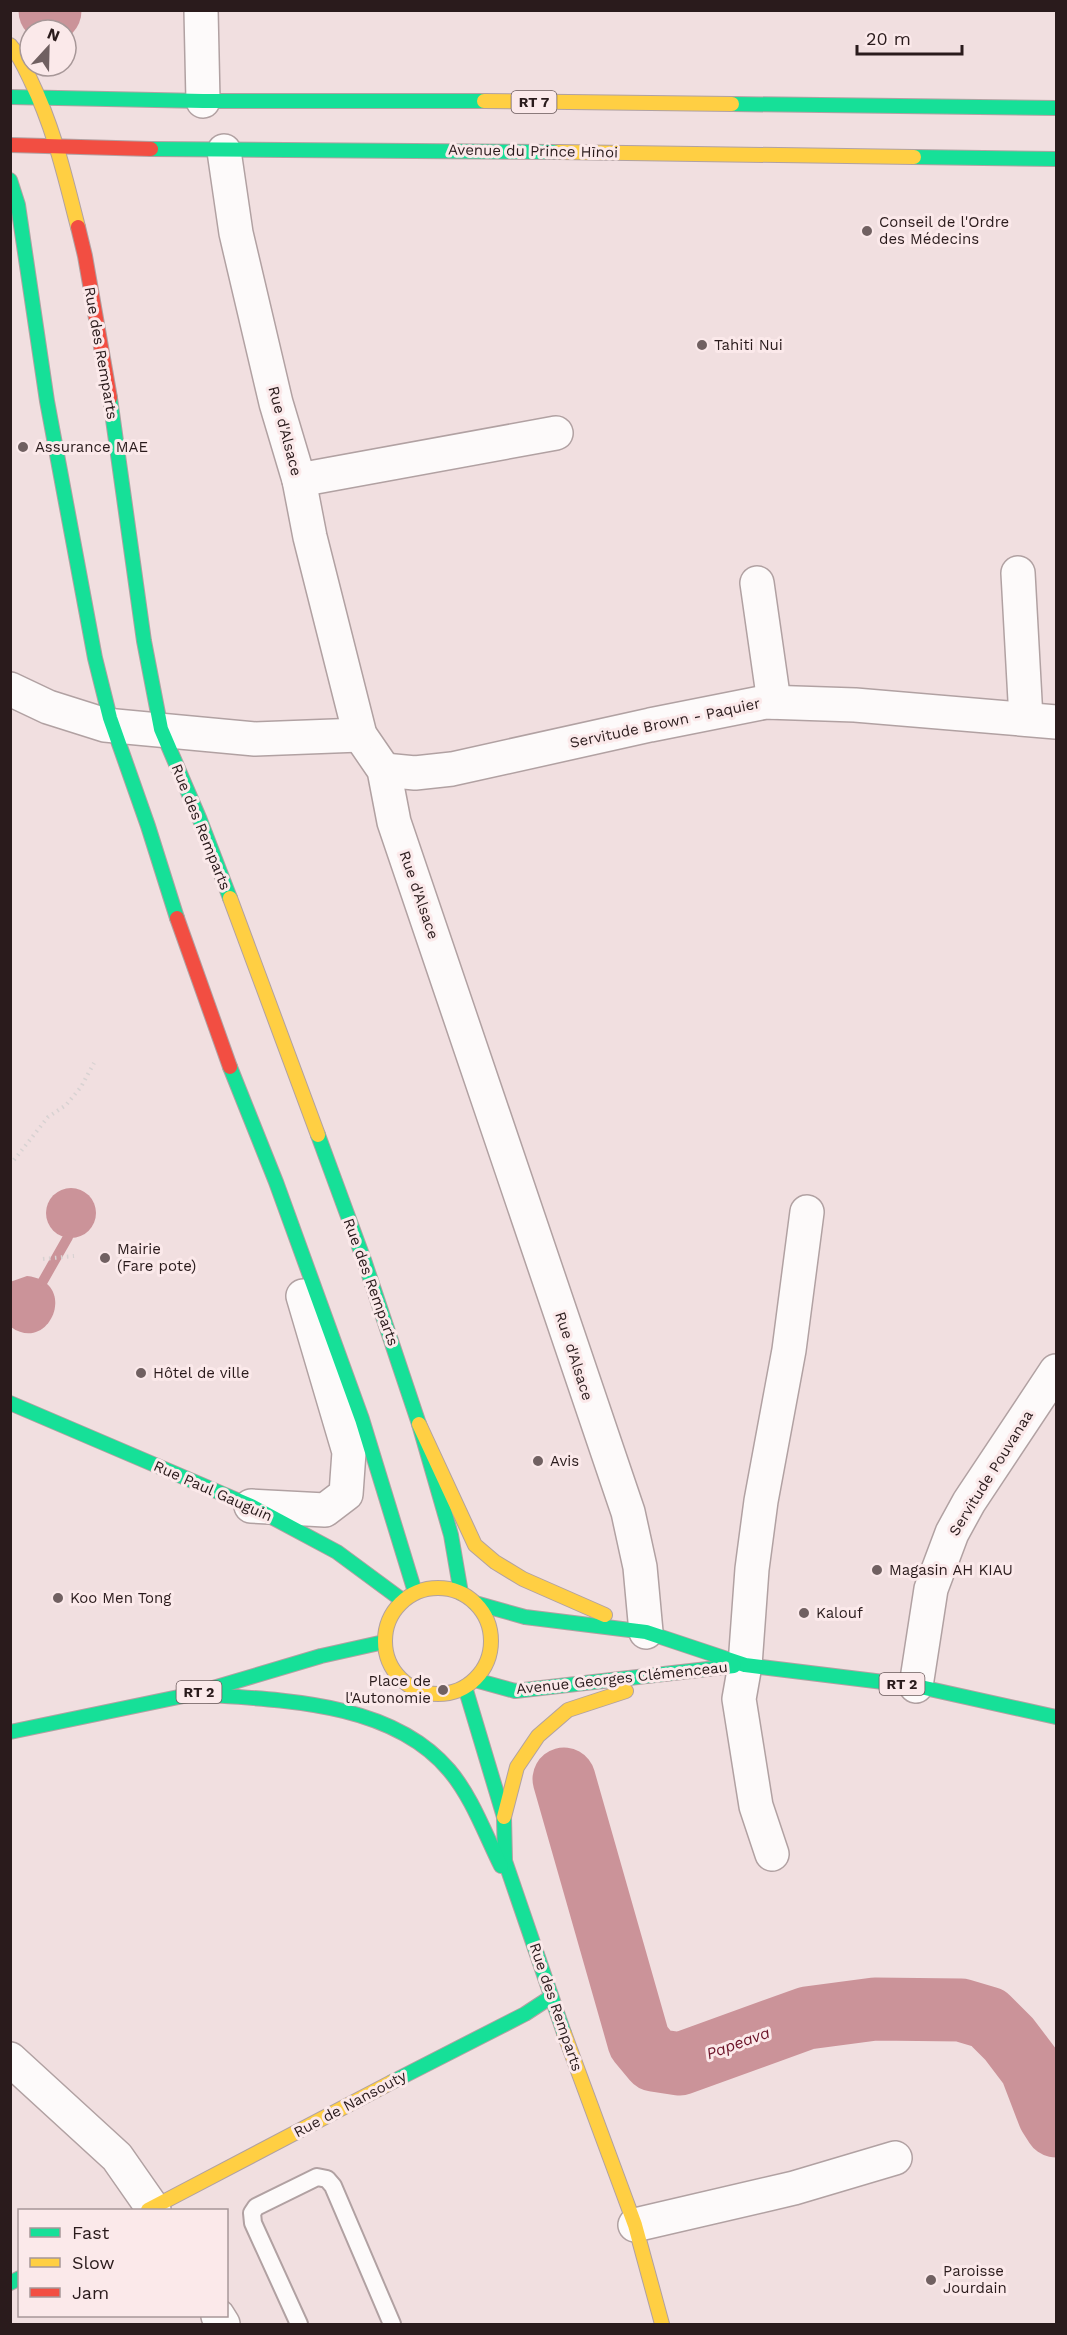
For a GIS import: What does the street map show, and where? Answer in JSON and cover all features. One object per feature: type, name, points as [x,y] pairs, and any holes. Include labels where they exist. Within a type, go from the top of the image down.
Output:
[{"type":"main road","name":"Rue des Remparts","points":[[10,45],[18,54],[39,97],[58,148],[85,256],[110,393],[144,641],[161,729],[200,820],[269,999],[364,1260],[419,1424],[451,1535],[461,1593]]},
{"type":"main road","name":"RT 7","points":[[10,97],[203,101],[493,101],[1056,108]]},
{"type":"main road","name":"Avenue du Prince Hīnoi","points":[[10,146],[224,151],[432,150],[1056,159]]},
{"type":"main road","points":[[10,180],[18,205],[47,401],[94,658],[113,725],[216,1032],[276,1182],[362,1419],[415,1593]]},
{"type":"main road","name":"Rue Paul Gauguin","points":[[10,1403],[251,1506],[337,1552],[402,1600]]},
{"type":"main road","points":[[419,1424],[475,1545],[495,1563],[523,1580],[645,1632]]},
{"type":"main road","name":"RT 2","points":[[10,1732],[194,1694],[321,1656],[384,1642],[388,1660],[397,1676],[411,1688],[429,1694],[448,1694],[470,1683],[489,1656],[491,1641],[490,1627],[475,1603],[461,1593],[446,1588],[430,1588],[402,1600]]},
{"type":"main road","points":[[384,1642],[388,1619],[402,1600]]},
{"type":"main road","name":"Avenue Georges Clémenceau","points":[[475,1603],[525,1617],[645,1632],[745,1665]]},
{"type":"main road","name":"Avenue Georges Clémenceau","points":[[470,1683],[515,1691],[621,1677],[745,1665]]},
{"type":"main road","name":"RT 2","points":[[745,1665],[916,1686],[1056,1717]]},
{"type":"main road","points":[[504,1817],[517,1767],[538,1736],[568,1710],[689,1671]]},
{"type":"main road","name":"Rue des Remparts","points":[[470,1683],[489,1772],[504,1817],[505,1861],[551,1997],[635,2225],[662,2325]]},
{"type":"main road","points":[[194,1694],[295,1703],[371,1718],[402,1732],[425,1747],[448,1769],[463,1792],[524,1914]]},
{"type":"main road","name":"Rue de Nansouty","points":[[153,2209],[378,2088],[525,2014],[551,1997]]},
{"type":"street","points":[[201,10],[203,101]]},
{"type":"street","name":"Rue d'Alsace","points":[[224,151],[236,233],[276,403],[299,480],[310,537],[360,735],[384,770],[398,833],[628,1512],[640,1567],[645,1632]]},
{"type":"street","points":[[299,480],[556,433]]},
{"type":"street","points":[[1018,573],[1041,720]]},
{"type":"street","points":[[757,583],[774,702]]},
{"type":"street","points":[[10,689],[48,707],[113,725],[255,739],[360,735]]},
{"type":"street","name":"Servitude Brown - Paquier","points":[[384,770],[415,773],[452,769],[650,724],[766,702],[855,705],[1041,720]]},
{"type":"street","points":[[247,1110],[349,1452],[346,1494],[325,1510],[251,1506]]},
{"type":"street","points":[[772,1854],[756,1806],[739,1699],[745,1665],[752,1569],[761,1501],[789,1350],[807,1212]]},
{"type":"street","name":"Servitude Pouvanaa","points":[[916,1686],[931,1589],[952,1533],[969,1502],[1056,1371]]},
{"type":"street","points":[[10,2059],[117,2157],[150,2209]]},
{"type":"street","points":[[635,2225],[794,2188],[895,2158]]},
{"type":"lane","points":[[299,2325],[253,2223],[252,2213],[256,2207],[317,2177],[327,2179],[333,2186],[392,2325]]},
{"type":"path","points":[[14,1160],[48,1117],[66,1106],[81,1087],[94,1063]]},
{"type":"path","points":[[43,1259],[74,1256]]},
{"type":"shaded area","points":[[71,1188],[89,1195],[96,1213],[89,1231],[71,1238],[53,1231],[46,1213],[53,1195]]},
{"type":"shaded area","points":[[27,1276],[43,1281],[52,1290],[55,1302],[53,1314],[47,1325],[37,1332],[25,1333],[11,1327],[10,1282]]},
{"type":"waterway","points":[[43,1281],[68,1237]]},
{"type":"waterway","name":"Papeava","points":[[564,1779],[639,2042],[654,2060],[680,2064],[807,2018],[875,2009],[961,2010],[988,2018],[1009,2039],[1031,2068],[1049,2115],[1056,2126]]},
{"type":"traffic: fast","points":[[10,97],[203,101],[484,101]]},
{"type":"traffic: fast","points":[[732,104],[1056,108]]},
{"type":"traffic: fast","points":[[151,149],[558,152]]},
{"type":"traffic: fast","points":[[914,157],[1056,159]]},
{"type":"traffic: fast","points":[[10,180],[18,205],[47,401],[95,658],[110,718],[177,918]]},
{"type":"traffic: fast","points":[[110,398],[144,641],[161,729],[230,898]]},
{"type":"traffic: fast","points":[[230,1067],[276,1182],[362,1419],[415,1592]]},
{"type":"traffic: fast","points":[[318,1135],[364,1260],[419,1424],[451,1535],[461,1593]]},
{"type":"traffic: fast","points":[[10,1403],[251,1506],[337,1552],[402,1600]]},
{"type":"traffic: fast","points":[[475,1603],[525,1617],[646,1632],[745,1665],[916,1686],[1056,1717]]},
{"type":"traffic: fast","points":[[10,1732],[193,1694],[321,1656],[384,1642]]},
{"type":"traffic: fast","points":[[475,1680],[515,1691],[734,1666]]},
{"type":"traffic: fast","points":[[465,1687],[504,1817],[505,1861],[564,2033]]},
{"type":"traffic: fast","points":[[193,1694],[295,1702],[330,1708],[396,1729],[425,1747],[449,1770],[471,1804],[501,1866]]},
{"type":"traffic: fast","points":[[392,2082],[525,2014],[551,1997]]},
{"type":"traffic: fast","points":[[10,2283],[18,2279]]},
{"type":"traffic: slow","points":[[10,45],[17,53],[46,117],[78,227]]},
{"type":"traffic: slow","points":[[484,101],[732,104]]},
{"type":"traffic: slow","points":[[558,152],[914,157]]},
{"type":"traffic: slow","points":[[230,898],[318,1135]]},
{"type":"traffic: slow","points":[[419,1424],[475,1545],[495,1562],[523,1579],[605,1615]]},
{"type":"traffic: slow","points":[[438,1588],[458,1592],[476,1603],[487,1621],[491,1641],[487,1661],[476,1679],[458,1690],[438,1694],[418,1690],[400,1679],[389,1661],[385,1641],[389,1621],[400,1603],[418,1592],[438,1588]]},
{"type":"traffic: slow","points":[[504,1817],[517,1767],[538,1736],[568,1710],[626,1691]]},
{"type":"traffic: slow","points":[[564,2033],[635,2225],[662,2324]]},
{"type":"traffic: slow","points":[[150,2209],[392,2082]]},
{"type":"traffic: jam","points":[[10,145],[151,149]]},
{"type":"traffic: jam","points":[[78,227],[110,398]]},
{"type":"traffic: jam","points":[[177,918],[230,1067]]},
{"type":"place","name":"Conseil de l'Ordre des Médecins","points":[[867,231]]},
{"type":"place","name":"Tahiti Nui","points":[[702,345]]},
{"type":"place","name":"Assurance MAE","points":[[23,447]]},
{"type":"place","name":"Mairie (Fare pote)","points":[[105,1258]]},
{"type":"place","name":"Hôtel de ville","points":[[141,1373]]},
{"type":"place","name":"Avis","points":[[538,1461]]},
{"type":"place","name":"Magasin AH KIAU","points":[[877,1570]]},
{"type":"place","name":"Koo Men Tong","points":[[58,1598]]},
{"type":"place","name":"Kalouf","points":[[804,1613]]},
{"type":"place","name":"Place de l'Autonomie","points":[[443,1690]]},
{"type":"place","name":"Paroisse Jourdain","points":[[931,2280]]}]
